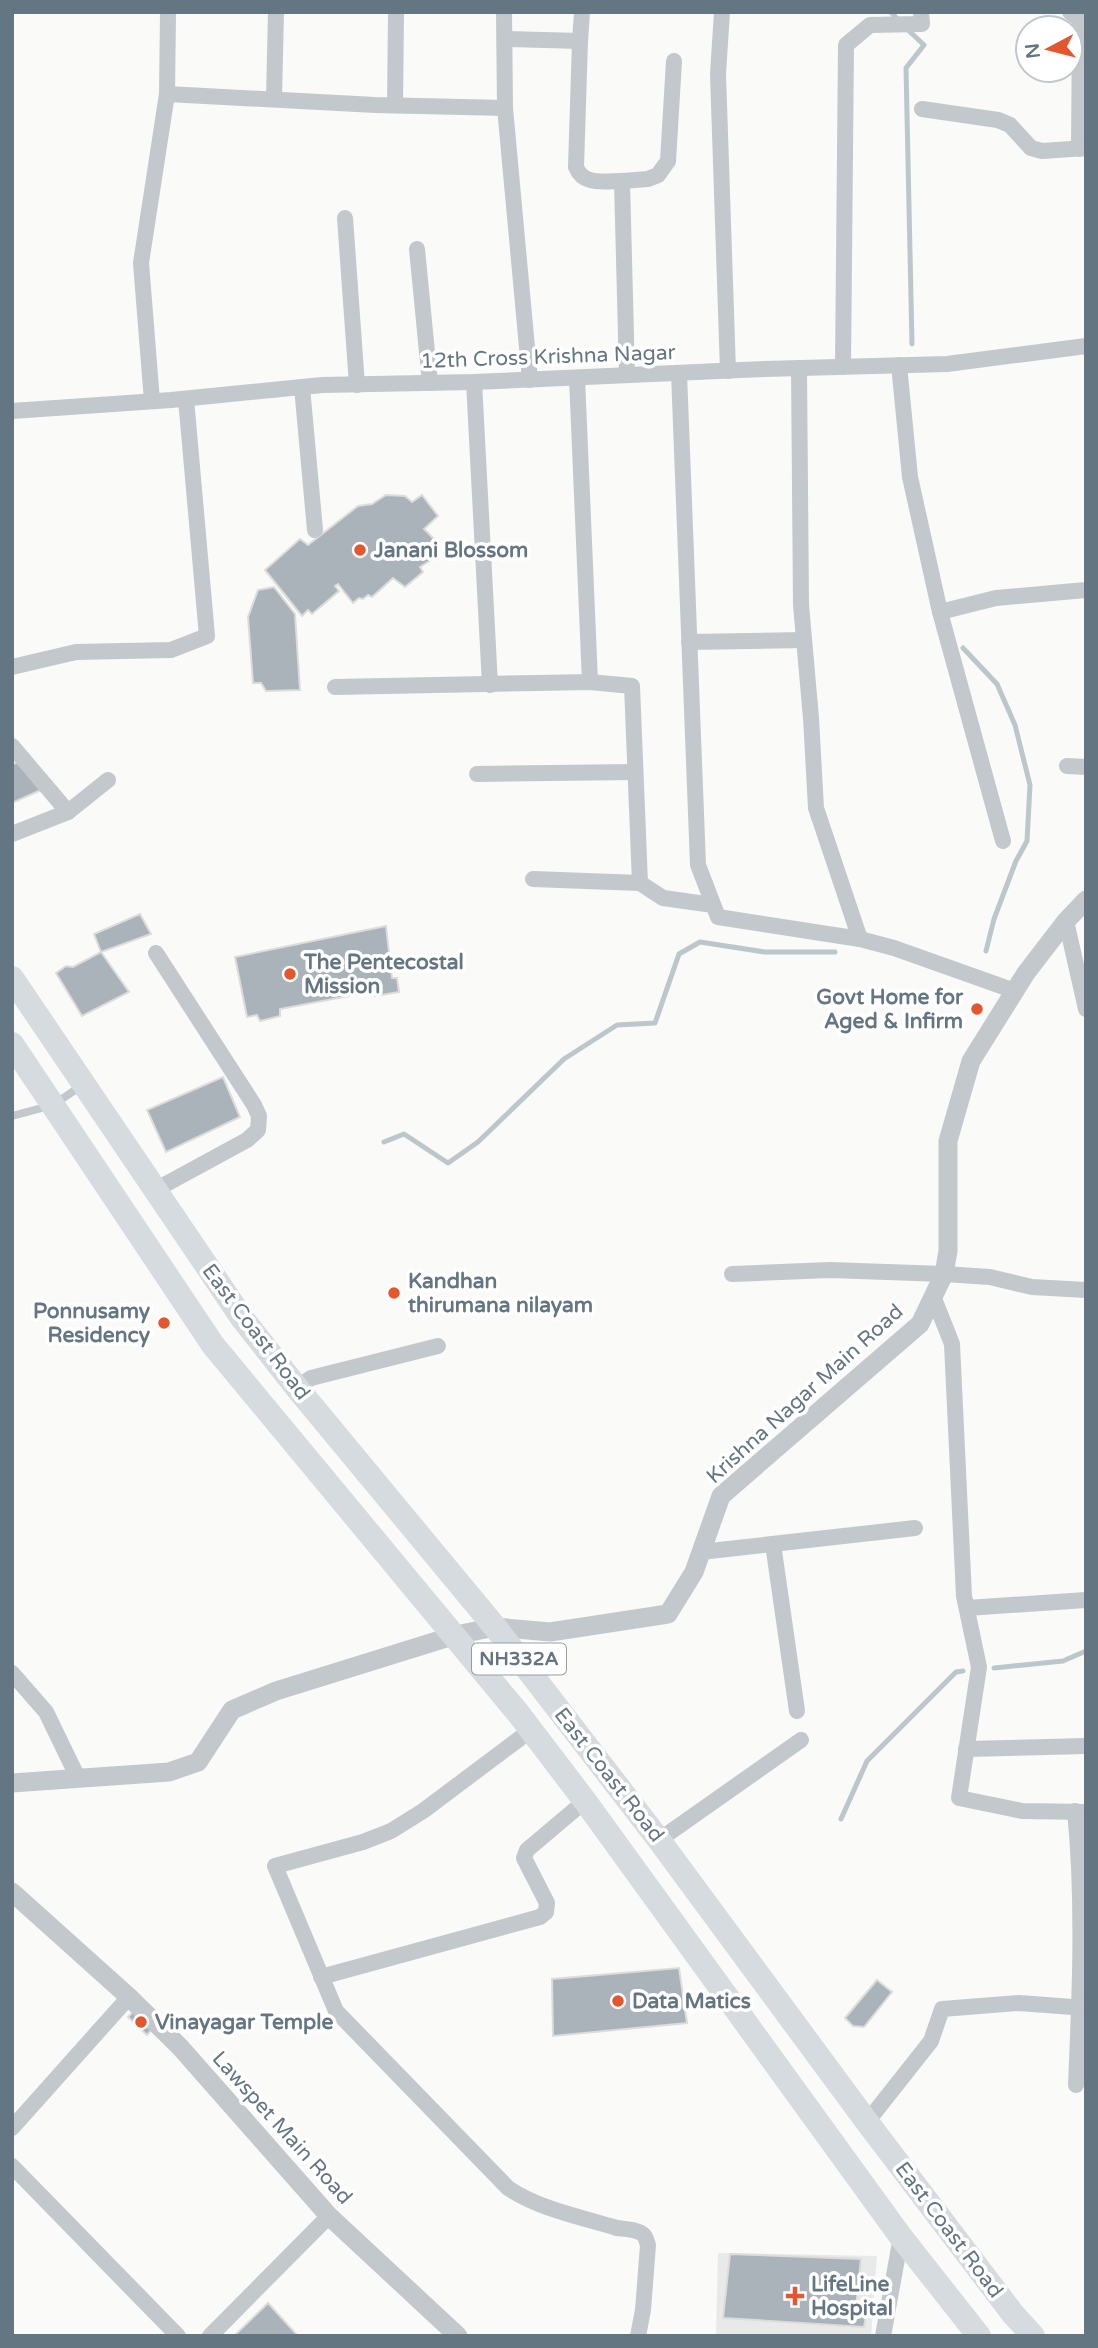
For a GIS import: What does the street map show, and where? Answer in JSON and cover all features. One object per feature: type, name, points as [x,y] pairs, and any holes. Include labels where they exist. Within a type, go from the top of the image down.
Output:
[{"type":"highway","name":"East Coast Road","points":[[12,978],[242,1318],[495,1627],[659,1840],[867,2122],[1033,2336]]},
{"type":"highway","name":"East Coast Road","points":[[12,1044],[213,1345],[456,1635],[531,1730],[901,2237],[979,2336]]},
{"type":"street","points":[[152,401],[141,263],[167,94],[168,12]]},
{"type":"street","points":[[274,99],[276,12]]},
{"type":"street","points":[[395,105],[396,12]]},
{"type":"street","points":[[504,12],[505,108],[530,380]]},
{"type":"street","points":[[582,12],[576,167],[580,176],[587,180],[622,181],[658,175],[668,161],[674,61]]},
{"type":"street","points":[[722,12],[718,74],[728,371]]},
{"type":"street","points":[[843,367],[846,45],[870,25],[922,24],[921,12]]},
{"type":"street","points":[[922,109],[998,120],[1010,125],[1031,148],[1083,149],[1080,20],[1070,12]]},
{"type":"street","points":[[505,39],[580,41]]},
{"type":"street","points":[[167,94],[505,108]]},
{"type":"street","points":[[622,181],[627,375]]},
{"type":"street","points":[[345,218],[356,384]]},
{"type":"street","points":[[417,249],[430,383]]},
{"type":"street","name":"12th Cross Krishna Nagar","points":[[12,411],[356,384],[947,364],[1086,346]]},
{"type":"street","points":[[899,365],[910,477],[940,612],[1003,841]]},
{"type":"street","points":[[799,368],[801,605],[816,808],[860,939]]},
{"type":"street","points":[[679,373],[698,865],[718,917],[860,939],[894,948],[1015,991]]},
{"type":"street","points":[[577,377],[590,682]]},
{"type":"street","points":[[474,382],[490,685]]},
{"type":"street","points":[[302,387],[315,530]]},
{"type":"street","points":[[12,667],[76,652],[171,650],[207,636],[186,398]]},
{"type":"street","points":[[940,612],[996,598],[1086,590]]},
{"type":"street","points":[[689,642],[804,640]]},
{"type":"street","points":[[335,687],[590,682],[632,686],[640,883]]},
{"type":"street","points":[[12,746],[68,812]]},
{"type":"street","points":[[1067,766],[1086,767]]},
{"type":"street","points":[[477,774],[635,772]]},
{"type":"street","points":[[12,835],[68,812],[108,780]]},
{"type":"street","points":[[533,879],[640,883],[663,898],[713,905]]},
{"type":"street","name":"Krishna Nagar Main Road","points":[[495,1627],[550,1633],[668,1615],[694,1573],[721,1496],[920,1324],[944,1274],[948,1251],[948,1141],[971,1061],[1015,991],[1066,921],[1086,900]]},
{"type":"street","points":[[1066,921],[1086,1009]]},
{"type":"street","points":[[155,1189],[247,1140],[258,1130],[259,1116],[156,953]]},
{"type":"street","points":[[732,1274],[830,1270],[944,1274],[990,1277],[1032,1287],[1086,1290]]},
{"type":"street","points":[[933,1296],[952,1344],[964,1596],[979,1667],[958,1798],[1022,1811],[1081,1811],[1082,2008],[1076,2085]]},
{"type":"street","points":[[297,1388],[311,1378],[438,1346]]},
{"type":"street","points":[[701,1552],[915,1528]]},
{"type":"street","points":[[773,1544],[797,1712]]},
{"type":"street","points":[[967,1608],[1086,1600]]},
{"type":"street","points":[[12,1783],[169,1772],[198,1762],[232,1710],[276,1691],[456,1635],[495,1627]]},
{"type":"street","points":[[12,1673],[46,1712],[78,1779]]},
{"type":"street","points":[[531,1730],[424,1811],[391,1832],[275,1866],[335,2011],[508,2188],[521,2197],[540,2204],[620,2229],[638,2231],[645,2236],[648,2245],[643,2310],[638,2336]]},
{"type":"street","points":[[659,1840],[801,1740]]},
{"type":"street","points":[[966,1749],[1086,1746]]},
{"type":"street","points":[[321,1977],[540,1917],[546,1912],[547,1903],[524,1858],[527,1850],[585,1801]]},
{"type":"street","name":"Lawspet Main Road","points":[[12,1892],[180,2046],[329,2216],[458,2336]]},
{"type":"street","points":[[12,2128],[129,1997]]},
{"type":"street","points":[[867,2122],[931,2041],[942,2009],[1019,2003],[1082,2008]]},
{"type":"street","points":[[12,2166],[177,2336]]},
{"type":"street","points":[[210,2336],[329,2216]]},
{"type":"street","points":[[883,2336],[901,2237]]},
{"type":"lane","points":[[12,1116],[53,1105],[84,1084]]},
{"type":"shaded area","name":"LifeLine Hospital","points":[[718,2253],[877,2256],[871,2336],[716,2336]]},
{"type":"building","name":"Janani Blossom","points":[[386,495],[405,496],[412,502],[422,495],[438,516],[424,529],[434,539],[429,544],[437,556],[420,567],[423,572],[405,587],[393,578],[372,597],[368,595],[353,603],[338,584],[335,586],[339,591],[312,614],[308,610],[302,616],[265,570],[300,539],[308,545],[358,506],[372,504]]},
{"type":"building","points":[[274,587],[295,614],[300,690],[266,691],[261,683],[253,683],[248,617],[258,590]]},
{"type":"building","points":[[21,762],[41,790],[12,803],[12,764]]},
{"type":"building","points":[[140,914],[151,934],[101,952],[94,934]]},
{"type":"building","points":[[386,926],[392,978],[397,978],[399,992],[375,996],[375,991],[280,1009],[280,1016],[260,1021],[257,1015],[247,1017],[235,957]]},
{"type":"building","points":[[101,952],[129,992],[82,1016],[56,973],[66,966],[73,967]]},
{"type":"building","points":[[223,1077],[240,1117],[166,1152],[147,1110]]},
{"type":"building","name":"Data Matics","points":[[679,1968],[687,2023],[553,2036],[552,1979]]},
{"type":"building","points":[[877,1980],[892,1992],[864,2027],[853,2026],[845,2018]]},
{"type":"building","name":"Vinayagar Temple","points":[[136,2009],[154,2027],[147,2035],[128,2017]]},
{"type":"building","name":"LifeLine Hospital","points":[[730,2254],[861,2259],[856,2307],[867,2309],[864,2327],[723,2318]]},
{"type":"building","points":[[268,2303],[298,2336],[234,2336]]},
{"type":"waterway","points":[[891,12],[899,21]]},
{"type":"waterway","points":[[906,28],[924,45],[906,68],[912,344]]},
{"type":"waterway","points":[[963,648],[997,684],[1015,725],[1030,785],[1027,841],[1016,861],[994,919],[986,951]]},
{"type":"waterway","points":[[384,1142],[404,1134],[448,1163],[478,1142],[564,1059],[617,1025],[655,1023],[679,954],[700,942],[765,952],[835,952]]},
{"type":"waterway","points":[[994,1668],[1063,1661],[1086,1651]]},
{"type":"waterway","points":[[841,1819],[867,1761],[956,1672],[963,1671]]},
{"type":"place","name":"Janani Blossom","points":[[360,550]]},
{"type":"place","name":"The Pentecostal Mission","points":[[290,974]]},
{"type":"place","name":"Govt Home for Aged & Infirm","points":[[977,1009]]},
{"type":"place","name":"Kandhan thirumana nilayam","points":[[394,1293]]},
{"type":"place","name":"Ponnusamy Residency","points":[[164,1323]]},
{"type":"place","name":"Data Matics","points":[[618,2001]]},
{"type":"place","name":"Vinayagar Temple","points":[[141,2022]]},
{"type":"place","name":"LifeLine Hospital","points":[[795,2296]]}]
